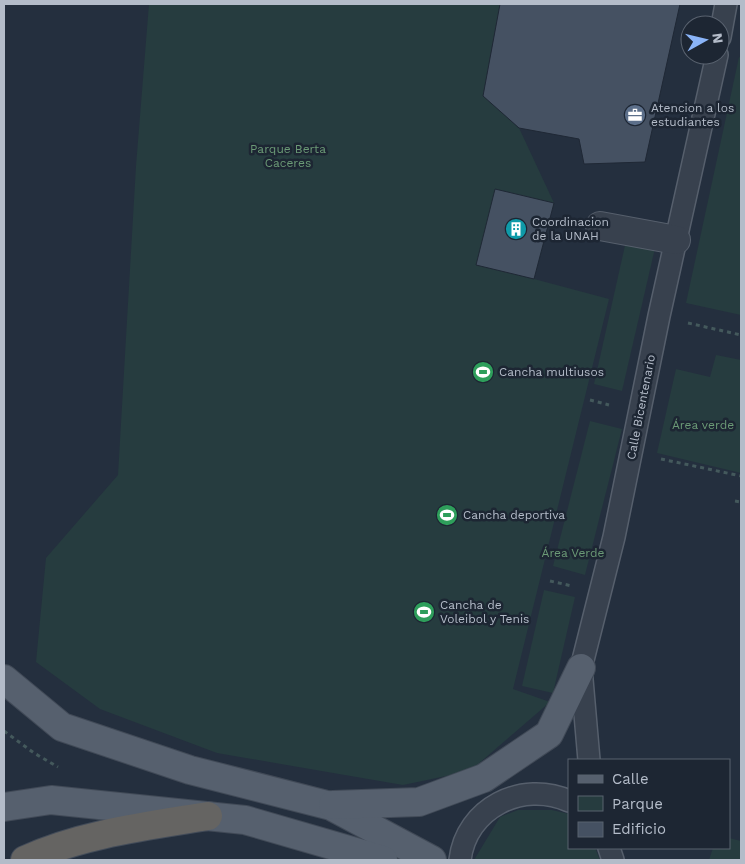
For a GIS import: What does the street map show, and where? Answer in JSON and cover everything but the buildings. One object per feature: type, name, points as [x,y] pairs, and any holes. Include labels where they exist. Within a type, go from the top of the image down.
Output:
[{"type":"highway","points":[[25,860],[47,850],[139,828],[208,816]]},
{"type":"main road","points":[[331,806],[418,802],[484,778],[549,734],[581,668]]},
{"type":"main road","points":[[4,679],[62,727],[190,770],[331,806],[432,860]]},
{"type":"main road","points":[[4,807],[51,800],[245,820],[384,860]]},
{"type":"street","points":[[600,226],[676,240]]},
{"type":"lane","name":"Calle Bicentenario","points":[[589,759],[581,668],[614,537],[659,316],[714,65]]},
{"type":"lane","points":[[460,860],[462,846],[475,821],[497,803],[524,793],[553,794],[568,801]]},
{"type":"path","points":[[659,316],[741,336]]},
{"type":"path","points":[[631,452],[741,476]]},
{"type":"path","points":[[735,501],[741,502]]},
{"type":"green space","name":"Parque Berta Caceres","points":[[149,4],[500,4],[483,95],[519,128],[554,203],[534,279],[609,299],[513,689],[550,702],[470,771],[403,785],[217,753],[100,709],[36,662],[46,558],[118,475],[136,166]]},
{"type":"green space","points":[[739,57],[741,58],[741,315],[686,303]]},
{"type":"green space","points":[[626,241],[655,248],[622,391],[594,384]]},
{"type":"green space","name":"Área verde","points":[[716,355],[741,360],[741,473],[657,453],[676,369],[710,377]]},
{"type":"green space","name":"Área Verde","points":[[590,421],[622,429],[585,575],[553,566]]},
{"type":"green space","name":"Área Verde","points":[[544,590],[575,597],[553,693],[522,686]]},
{"type":"green space","points":[[518,810],[552,810],[568,814],[568,849],[595,849],[600,860],[474,860],[500,817]]},
{"type":"green space","points":[[730,838],[741,841],[741,860],[709,860],[713,849],[730,849]]},
{"type":"place","name":"Atencion a los estudiantes","points":[[635,115]]},
{"type":"place","name":"Coordinacion de la UNAH","points":[[516,229]]},
{"type":"place","name":"Cancha multiusos","points":[[483,372]]},
{"type":"place","name":"Cancha deportiva","points":[[447,515]]},
{"type":"place","name":"Cancha de Voleibol y Tenis","points":[[424,612]]}]
